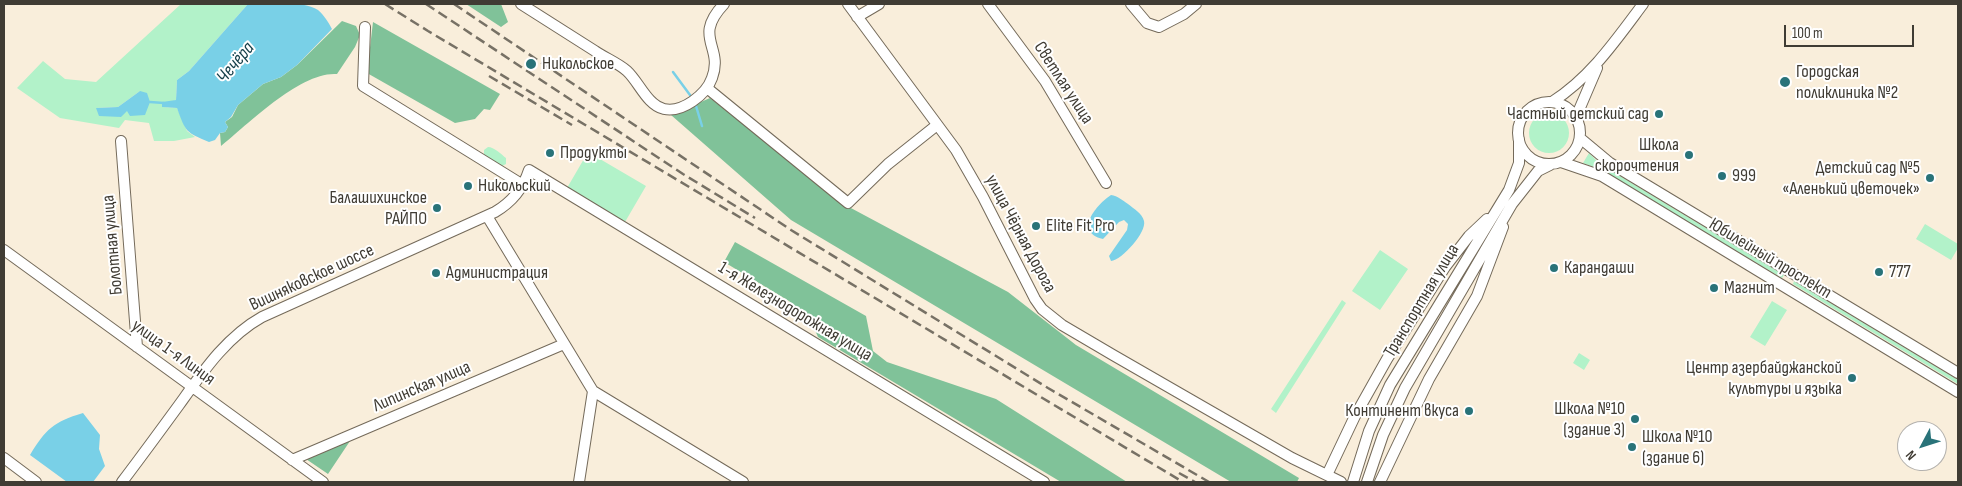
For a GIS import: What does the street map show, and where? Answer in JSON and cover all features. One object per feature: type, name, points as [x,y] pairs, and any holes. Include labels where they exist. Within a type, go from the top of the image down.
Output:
[{"type":"street","points":[[520,4],[627,71],[648,99],[663,109],[679,108],[692,102],[707,88],[713,76],[715,66],[708,34],[710,23],[714,14],[724,4]]},
{"type":"street","name":"улица Чёрная Дорога","points":[[848,4],[956,150],[1042,309],[1062,324],[1113,355],[1292,458],[1341,482]]},
{"type":"street","points":[[857,17],[879,4]]},
{"type":"street","name":"Светлая улица","points":[[988,4],[1045,81],[1106,183]]},
{"type":"street","points":[[1134,7],[1147,23],[1158,27],[1184,14],[1196,4]]},
{"type":"street","points":[[1552,102],[1566,93],[1599,62],[1643,4]]},
{"type":"street","points":[[365,27],[363,86],[523,185]]},
{"type":"street","points":[[1576,117],[1599,62]]},
{"type":"street","points":[[707,88],[848,203],[888,164],[937,125]]},
{"type":"street","points":[[1552,102],[1562,104],[1576,117],[1580,127],[1580,138],[1574,153],[1555,164],[1541,164],[1526,154],[1518,139],[1520,122],[1524,115],[1536,105],[1552,102]]},
{"type":"street","name":"Юбилейный проспект","points":[[1580,138],[1610,163],[1958,373]]},
{"type":"street","name":"Транспортная улица","points":[[1367,482],[1392,413],[1504,208],[1520,163],[1518,139]]},
{"type":"street","name":"Болотная улица","points":[[121,141],[137,347]]},
{"type":"street","name":"Транспортная улица","points":[[1353,482],[1369,431],[1390,385],[1504,208],[1538,171],[1555,164]]},
{"type":"street","name":"Юбилейный проспект","points":[[1555,164],[1602,176],[1958,392]]},
{"type":"street","name":"Вишняковское шоссе","points":[[122,482],[227,343],[251,323],[487,216],[510,201],[523,185],[529,170]]},
{"type":"street","name":"1-я Железнодорожная улица","points":[[529,170],[1044,482]]},
{"type":"street","points":[[1327,475],[1374,382],[1445,267],[1469,236],[1504,208]]},
{"type":"street","points":[[1380,482],[1425,387],[1477,296],[1501,235],[1504,208]]},
{"type":"street","points":[[487,216],[593,391],[743,482]]},
{"type":"street","name":"улица 1-я Линия","points":[[4,250],[321,482]]},
{"type":"street","name":"Липинская улица","points":[[292,460],[564,344]]},
{"type":"street","points":[[579,482],[593,391]]},
{"type":"street","points":[[4,458],[36,482]]},
{"type":"green space","points":[[181,4],[248,4],[189,71],[177,80],[176,100],[163,107],[177,108],[187,131],[195,137],[174,141],[154,141],[149,123],[125,120],[119,128],[60,118],[17,88],[43,61],[65,79],[96,82]],"holes":[[[140,91],[120,117],[96,108],[118,107]]]},
{"type":"green space","points":[[466,4],[501,4],[508,22],[501,27]]},
{"type":"green space","points":[[342,21],[356,26],[360,35],[355,47],[337,74],[323,75],[307,81],[292,90],[260,113],[221,146],[220,133],[225,132],[228,127],[225,122],[232,117],[238,105],[263,84],[281,77],[297,65]]},
{"type":"green space","points":[[373,22],[500,94],[490,110],[484,109],[475,119],[455,123],[367,73]]},
{"type":"green space","points":[[710,98],[849,207],[1008,292],[1076,345],[1299,478],[1297,482],[1231,482],[791,220],[671,115]]},
{"type":"green space","points":[[1553,113],[1560,116],[1566,122],[1569,133],[1568,141],[1560,150],[1553,153],[1545,153],[1538,150],[1530,141],[1529,129],[1532,122],[1541,114]]},
{"type":"green space","points":[[488,147],[495,149],[506,158],[506,164],[502,166],[484,155],[484,150]]},
{"type":"green space","points":[[588,152],[646,186],[625,222],[567,188]]},
{"type":"green space","points":[[1589,153],[1600,164],[1784,275],[1782,278],[1597,168],[1583,163]]},
{"type":"green space","points":[[1925,224],[1958,244],[1958,248],[1951,260],[1916,239]]},
{"type":"green space","points":[[735,242],[866,316],[873,351],[887,362],[996,399],[1127,482],[1061,482],[818,337],[810,319],[789,301],[724,262]]},
{"type":"green space","points":[[1380,250],[1408,269],[1380,310],[1352,291]]},
{"type":"green space","points":[[1794,281],[1958,380],[1958,384],[1793,284]]},
{"type":"green space","points":[[1342,300],[1346,303],[1276,413],[1271,409]]},
{"type":"green space","points":[[1772,301],[1787,310],[1765,346],[1750,337]]},
{"type":"green space","points":[[1579,353],[1590,360],[1584,370],[1573,363]]},
{"type":"green space","points":[[350,441],[328,474],[306,459]]},
{"type":"water","points":[[284,3],[312,7],[322,14],[332,29],[297,65],[281,77],[263,84],[238,105],[231,117],[225,122],[228,127],[225,132],[220,133],[215,140],[209,142],[188,131],[177,108],[162,107],[162,102],[176,100],[177,80],[189,71],[248,4]]},
{"type":"water","points":[[140,91],[147,93],[150,102],[145,115],[130,116],[127,111],[121,117],[99,116],[96,108],[118,107]]},
{"type":"water","points":[[1111,195],[1120,198],[1135,209],[1142,216],[1144,226],[1133,245],[1121,256],[1111,261],[1109,256],[1127,230],[1128,224],[1124,220],[1119,222],[1103,239],[1094,235],[1090,230],[1089,224],[1094,211]]},
{"type":"water","points":[[83,413],[100,435],[99,449],[105,466],[93,482],[67,482],[30,455],[46,433],[57,423]]},
{"type":"waterway","points":[[673,72],[690,95]]},
{"type":"waterway","name":"Чечёра","points":[[150,102],[164,103]]},
{"type":"waterway","points":[[696,106],[702,126]]},
{"type":"railway","points":[[385,4],[1183,482]]},
{"type":"railway","points":[[426,4],[683,174],[755,218]]},
{"type":"railway","points":[[454,4],[791,230],[1048,388],[1209,482]]},
{"type":"railway","points":[[489,76],[572,125]]},
{"type":"railway","points":[[1179,473],[1195,482]]},
{"type":"place","name":"Никольское","points":[[531,64]]},
{"type":"place","name":"Городская поликлиника №2","points":[[1785,82]]},
{"type":"place","name":"Частный детский сад","points":[[1659,114]]},
{"type":"place","name":"Продукты","points":[[550,153]]},
{"type":"place","name":"Школа скорочтения","points":[[1689,155]]},
{"type":"place","name":"999","points":[[1722,176]]},
{"type":"place","name":"Детский сад №5 «Аленький цветочек»","points":[[1930,178]]},
{"type":"place","name":"Никольский","points":[[468,186]]},
{"type":"place","name":"Балашихинское РАЙПО","points":[[437,208]]},
{"type":"place","name":"Elite Fit Pro","points":[[1036,226]]},
{"type":"place","name":"Карандаши","points":[[1554,268]]},
{"type":"place","name":"777","points":[[1879,272]]},
{"type":"place","name":"Администрация","points":[[436,273]]},
{"type":"place","name":"Магнит","points":[[1714,288]]},
{"type":"place","name":"Центр азербайджанской культуры и языка","points":[[1852,378]]},
{"type":"place","name":"Континент вкуса","points":[[1469,411]]},
{"type":"place","name":"Школа №10 (здание 3)","points":[[1635,419]]},
{"type":"place","name":"Школа №10 (здание 6)","points":[[1632,447]]}]
